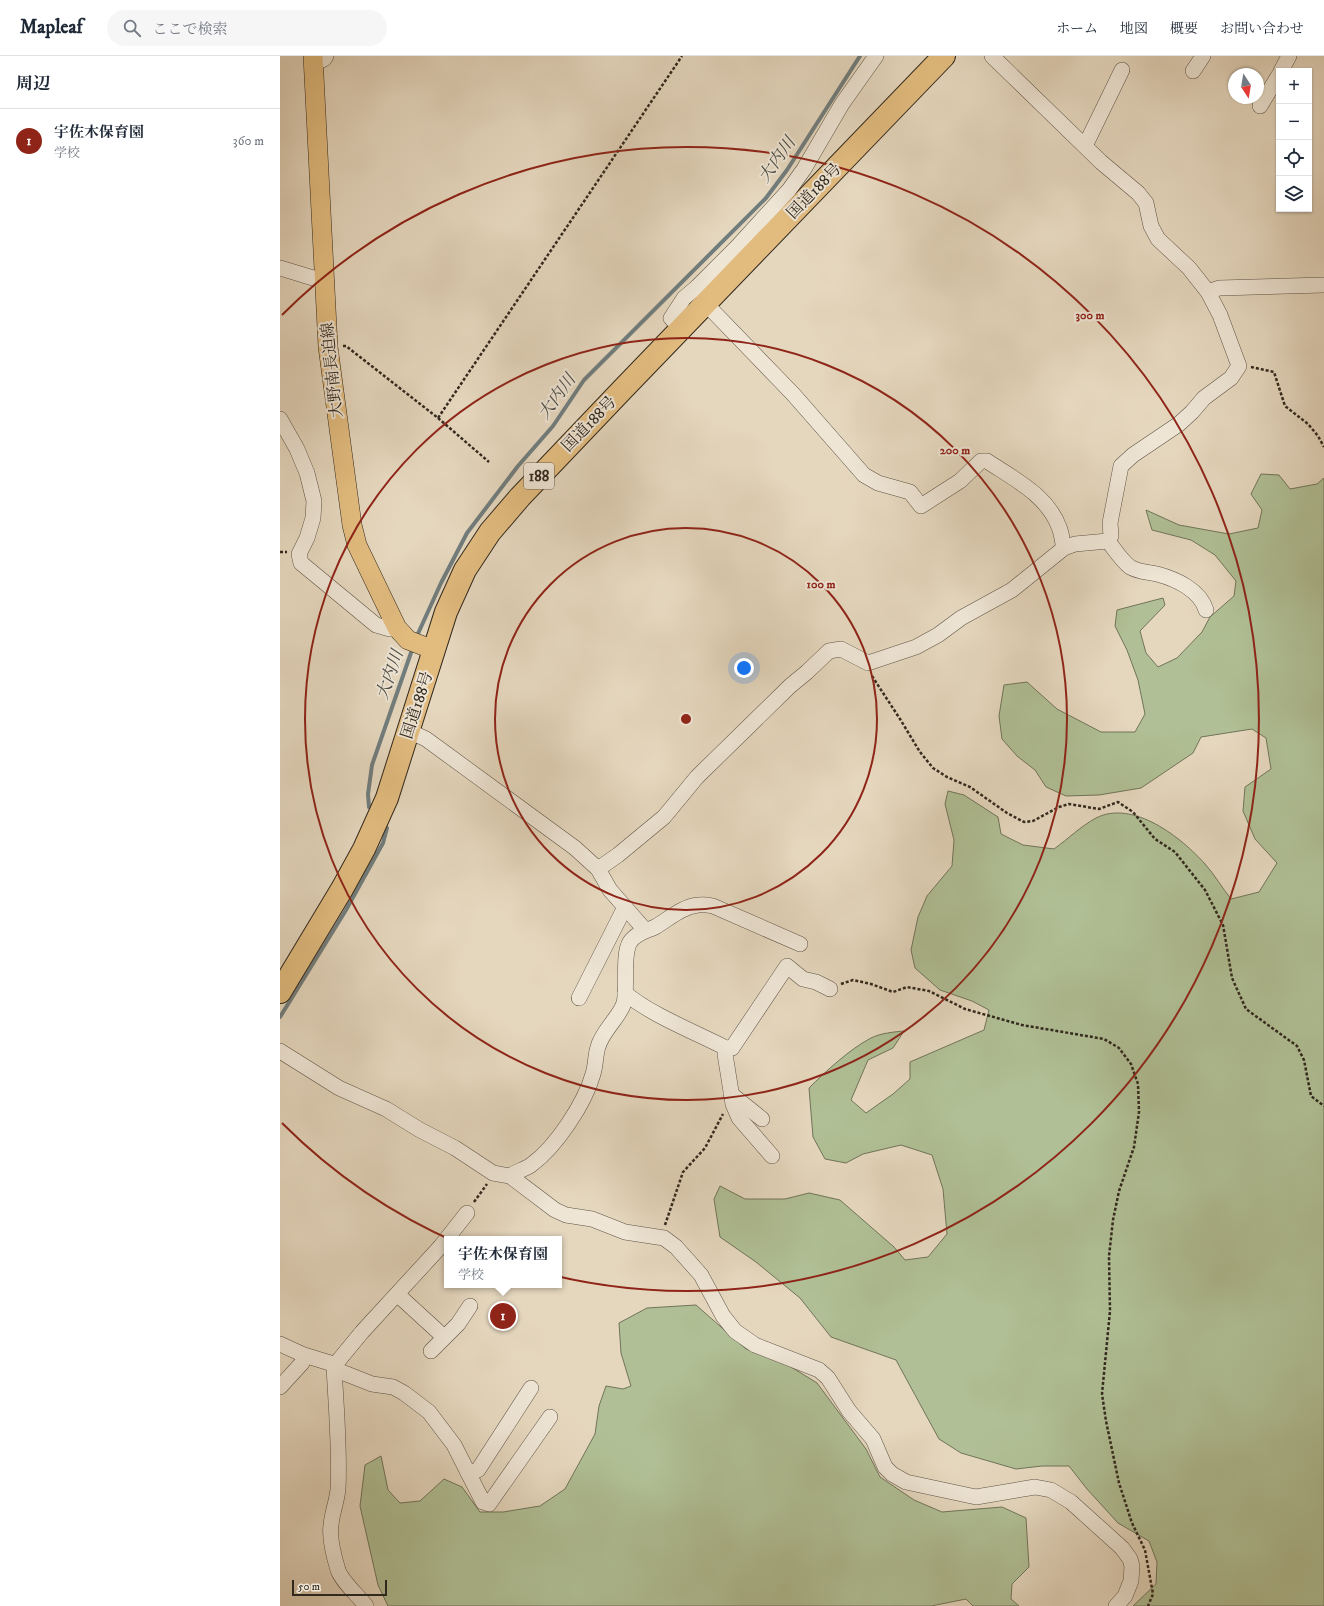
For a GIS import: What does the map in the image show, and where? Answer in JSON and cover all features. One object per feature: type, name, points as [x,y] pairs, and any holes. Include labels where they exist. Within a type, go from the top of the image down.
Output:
[{"type":"highway","name":"国道188号","points":[[280,992],[364,849],[387,798],[409,731],[416,641],[446,612],[465,570],[490,532],[520,497],[680,329],[944,56]]},
{"type":"main road","name":"大野南長迫線","points":[[318,58],[324,278],[328,347],[352,525],[357,545],[416,641]]},
{"type":"street","points":[[680,329],[671,318],[684,298],[697,288],[737,247],[789,190],[804,169],[842,104],[876,56]]},
{"type":"street","points":[[992,56],[1085,146],[1138,193],[1146,203],[1151,226],[1158,238],[1189,268],[1208,292],[1220,315],[1239,366],[1231,378],[1204,398],[1179,424],[1133,455],[1121,466],[1110,523],[1111,536],[1108,541]]},
{"type":"street","points":[[1193,71],[1203,56]]},
{"type":"street","points":[[1283,68],[1289,56]]},
{"type":"street","points":[[1085,146],[1122,70]]},
{"type":"street","points":[[1260,106],[1276,80]]},
{"type":"street","points":[[280,268],[313,278],[324,278]]},
{"type":"street","points":[[1208,292],[1220,288],[1324,285]]},
{"type":"street","points":[[705,303],[794,394],[864,475],[878,483],[910,492],[921,506],[960,481],[981,461],[987,462],[1036,494],[1046,505],[1059,527],[1064,548]]},
{"type":"street","points":[[280,418],[304,467],[314,501],[311,525],[299,554],[301,563],[376,625],[390,629],[416,641]]},
{"type":"street","points":[[598,869],[618,855],[664,817],[697,777],[790,686],[829,651],[841,649],[868,663],[916,647],[938,635],[961,618],[1012,590],[1064,548],[1074,544],[1108,541]]},
{"type":"street","points":[[1108,541],[1131,567],[1140,571],[1158,574],[1195,591],[1204,602],[1206,610]]},
{"type":"street","points":[[409,731],[426,739],[502,793],[575,848],[598,869],[610,890],[645,930]]},
{"type":"street","points":[[510,1176],[515,1172],[530,1166],[556,1139],[576,1111],[587,1092],[593,1074],[598,1046],[623,1004],[627,958],[630,943],[645,930],[654,928],[681,910],[698,905],[713,906],[800,944]]},
{"type":"street","points":[[579,998],[625,907]]},
{"type":"street","points":[[625,993],[634,1001],[726,1048],[732,1048],[741,1037],[787,966],[803,979],[816,982],[830,990]]},
{"type":"street","points":[[726,1048],[725,1054],[733,1104],[739,1118],[772,1156]]},
{"type":"street","points":[[280,1051],[338,1088],[386,1109],[420,1130],[455,1148],[493,1173],[510,1176],[555,1210],[566,1215],[592,1219],[625,1232],[660,1236],[676,1247],[701,1275],[723,1316],[735,1331],[755,1345],[820,1370],[828,1378],[849,1411],[873,1439],[885,1467],[892,1474],[906,1482],[976,1497],[1035,1487],[1051,1490],[1071,1502],[1122,1548],[1130,1559],[1132,1566],[1131,1581],[1125,1596],[1116,1606]]},
{"type":"street","points":[[731,1094],[762,1119]]},
{"type":"street","points":[[449,1236],[467,1212]]},
{"type":"street","points":[[366,1606],[357,1593],[345,1582],[338,1571],[331,1538],[331,1525],[338,1490],[338,1435],[334,1366],[444,1242]]},
{"type":"street","points":[[397,1294],[444,1337]]},
{"type":"street","points":[[431,1351],[458,1324],[470,1306]]},
{"type":"street","points":[[280,1344],[304,1355],[330,1363],[340,1371],[372,1384],[393,1387],[404,1393],[429,1412],[454,1445],[483,1502],[489,1504],[550,1417]]},
{"type":"street","points":[[280,1386],[302,1363],[304,1355]]},
{"type":"street","points":[[468,1473],[478,1470],[531,1388]]},
{"type":"path","points":[[438,418],[682,56]]},
{"type":"path","points":[[328,347],[346,346],[438,418],[489,462]]},
{"type":"path","points":[[1239,366],[1274,372],[1285,406],[1308,424],[1318,436],[1324,447]]},
{"type":"path","points":[[868,663],[878,689],[900,719],[920,752],[933,768],[947,777],[970,787],[1024,822],[1033,821],[1059,807],[1069,804],[1099,809],[1118,802],[1133,812],[1155,839],[1175,852],[1205,890],[1223,925],[1232,978],[1246,1010],[1297,1046],[1304,1060],[1311,1096],[1324,1106]]},
{"type":"path","points":[[830,990],[853,980],[871,984],[893,992],[907,987],[929,991],[965,1009],[1022,1025],[1104,1039],[1119,1048],[1131,1064],[1138,1084],[1139,1112],[1134,1147],[1119,1191],[1113,1220],[1109,1256],[1110,1310],[1102,1394],[1119,1483],[1132,1523],[1145,1550],[1153,1594],[1148,1606]]},
{"type":"path","points":[[660,1236],[683,1172],[705,1148],[727,1106],[731,1094]]},
{"type":"path","points":[[467,1212],[493,1173]]},
{"type":"green space","points":[[1261,474],[1279,475],[1290,489],[1317,484],[1324,478],[1324,1606],[1133,1606],[1156,1584],[1157,1562],[1149,1541],[1118,1523],[1087,1489],[1069,1466],[1042,1466],[1016,1469],[961,1453],[939,1439],[896,1360],[831,1337],[800,1298],[756,1262],[720,1237],[714,1199],[720,1186],[745,1199],[785,1199],[809,1193],[840,1200],[894,1247],[905,1260],[928,1257],[947,1234],[943,1189],[932,1155],[901,1145],[863,1154],[846,1163],[825,1159],[813,1137],[809,1088],[838,1061],[871,1038],[888,1033],[904,1031],[893,1048],[868,1060],[851,1100],[866,1113],[893,1094],[910,1079],[910,1062],[984,1030],[989,1010],[972,1001],[940,990],[915,968],[911,950],[918,917],[927,896],[952,866],[954,840],[945,804],[948,791],[964,795],[998,817],[1001,834],[1023,845],[1054,849],[1090,821],[1110,813],[1141,817],[1156,824],[1183,843],[1209,868],[1231,899],[1259,892],[1277,863],[1255,839],[1243,811],[1245,787],[1271,769],[1266,738],[1252,729],[1201,737],[1193,753],[1141,788],[1099,795],[1066,796],[1046,787],[1035,770],[1017,756],[1002,739],[999,716],[1004,685],[1027,682],[1057,709],[1101,732],[1135,732],[1145,714],[1138,680],[1127,650],[1115,626],[1117,610],[1163,598],[1165,605],[1140,631],[1146,653],[1158,667],[1177,658],[1202,632],[1210,617],[1234,596],[1236,581],[1215,555],[1191,540],[1152,530],[1146,510],[1179,525],[1229,534],[1258,528],[1262,510],[1251,494]]},
{"type":"green space","points":[[696,1305],[746,1349],[788,1365],[817,1383],[866,1449],[880,1477],[914,1500],[942,1512],[1002,1507],[1026,1518],[1029,1567],[1012,1584],[1011,1599],[1019,1606],[973,1606],[966,1599],[931,1606],[388,1606],[378,1585],[360,1506],[365,1465],[381,1456],[388,1490],[400,1503],[420,1501],[444,1479],[462,1487],[480,1512],[503,1512],[540,1506],[565,1489],[595,1434],[599,1406],[606,1386],[623,1389],[631,1386],[621,1353],[619,1323],[647,1308]]},
{"type":"waterway","name":"大内川","points":[[416,638],[441,583],[467,533],[518,466],[553,426],[584,380],[766,198],[787,170],[860,56]]},
{"type":"waterway","name":"大内川","points":[[369,807],[368,794],[372,765],[413,647]]},
{"type":"waterway","name":"大内川","points":[[280,1017],[346,910],[383,843],[387,828]]},
{"type":"place","name":"宇佐木保育園","points":[[503,1316]]}]
